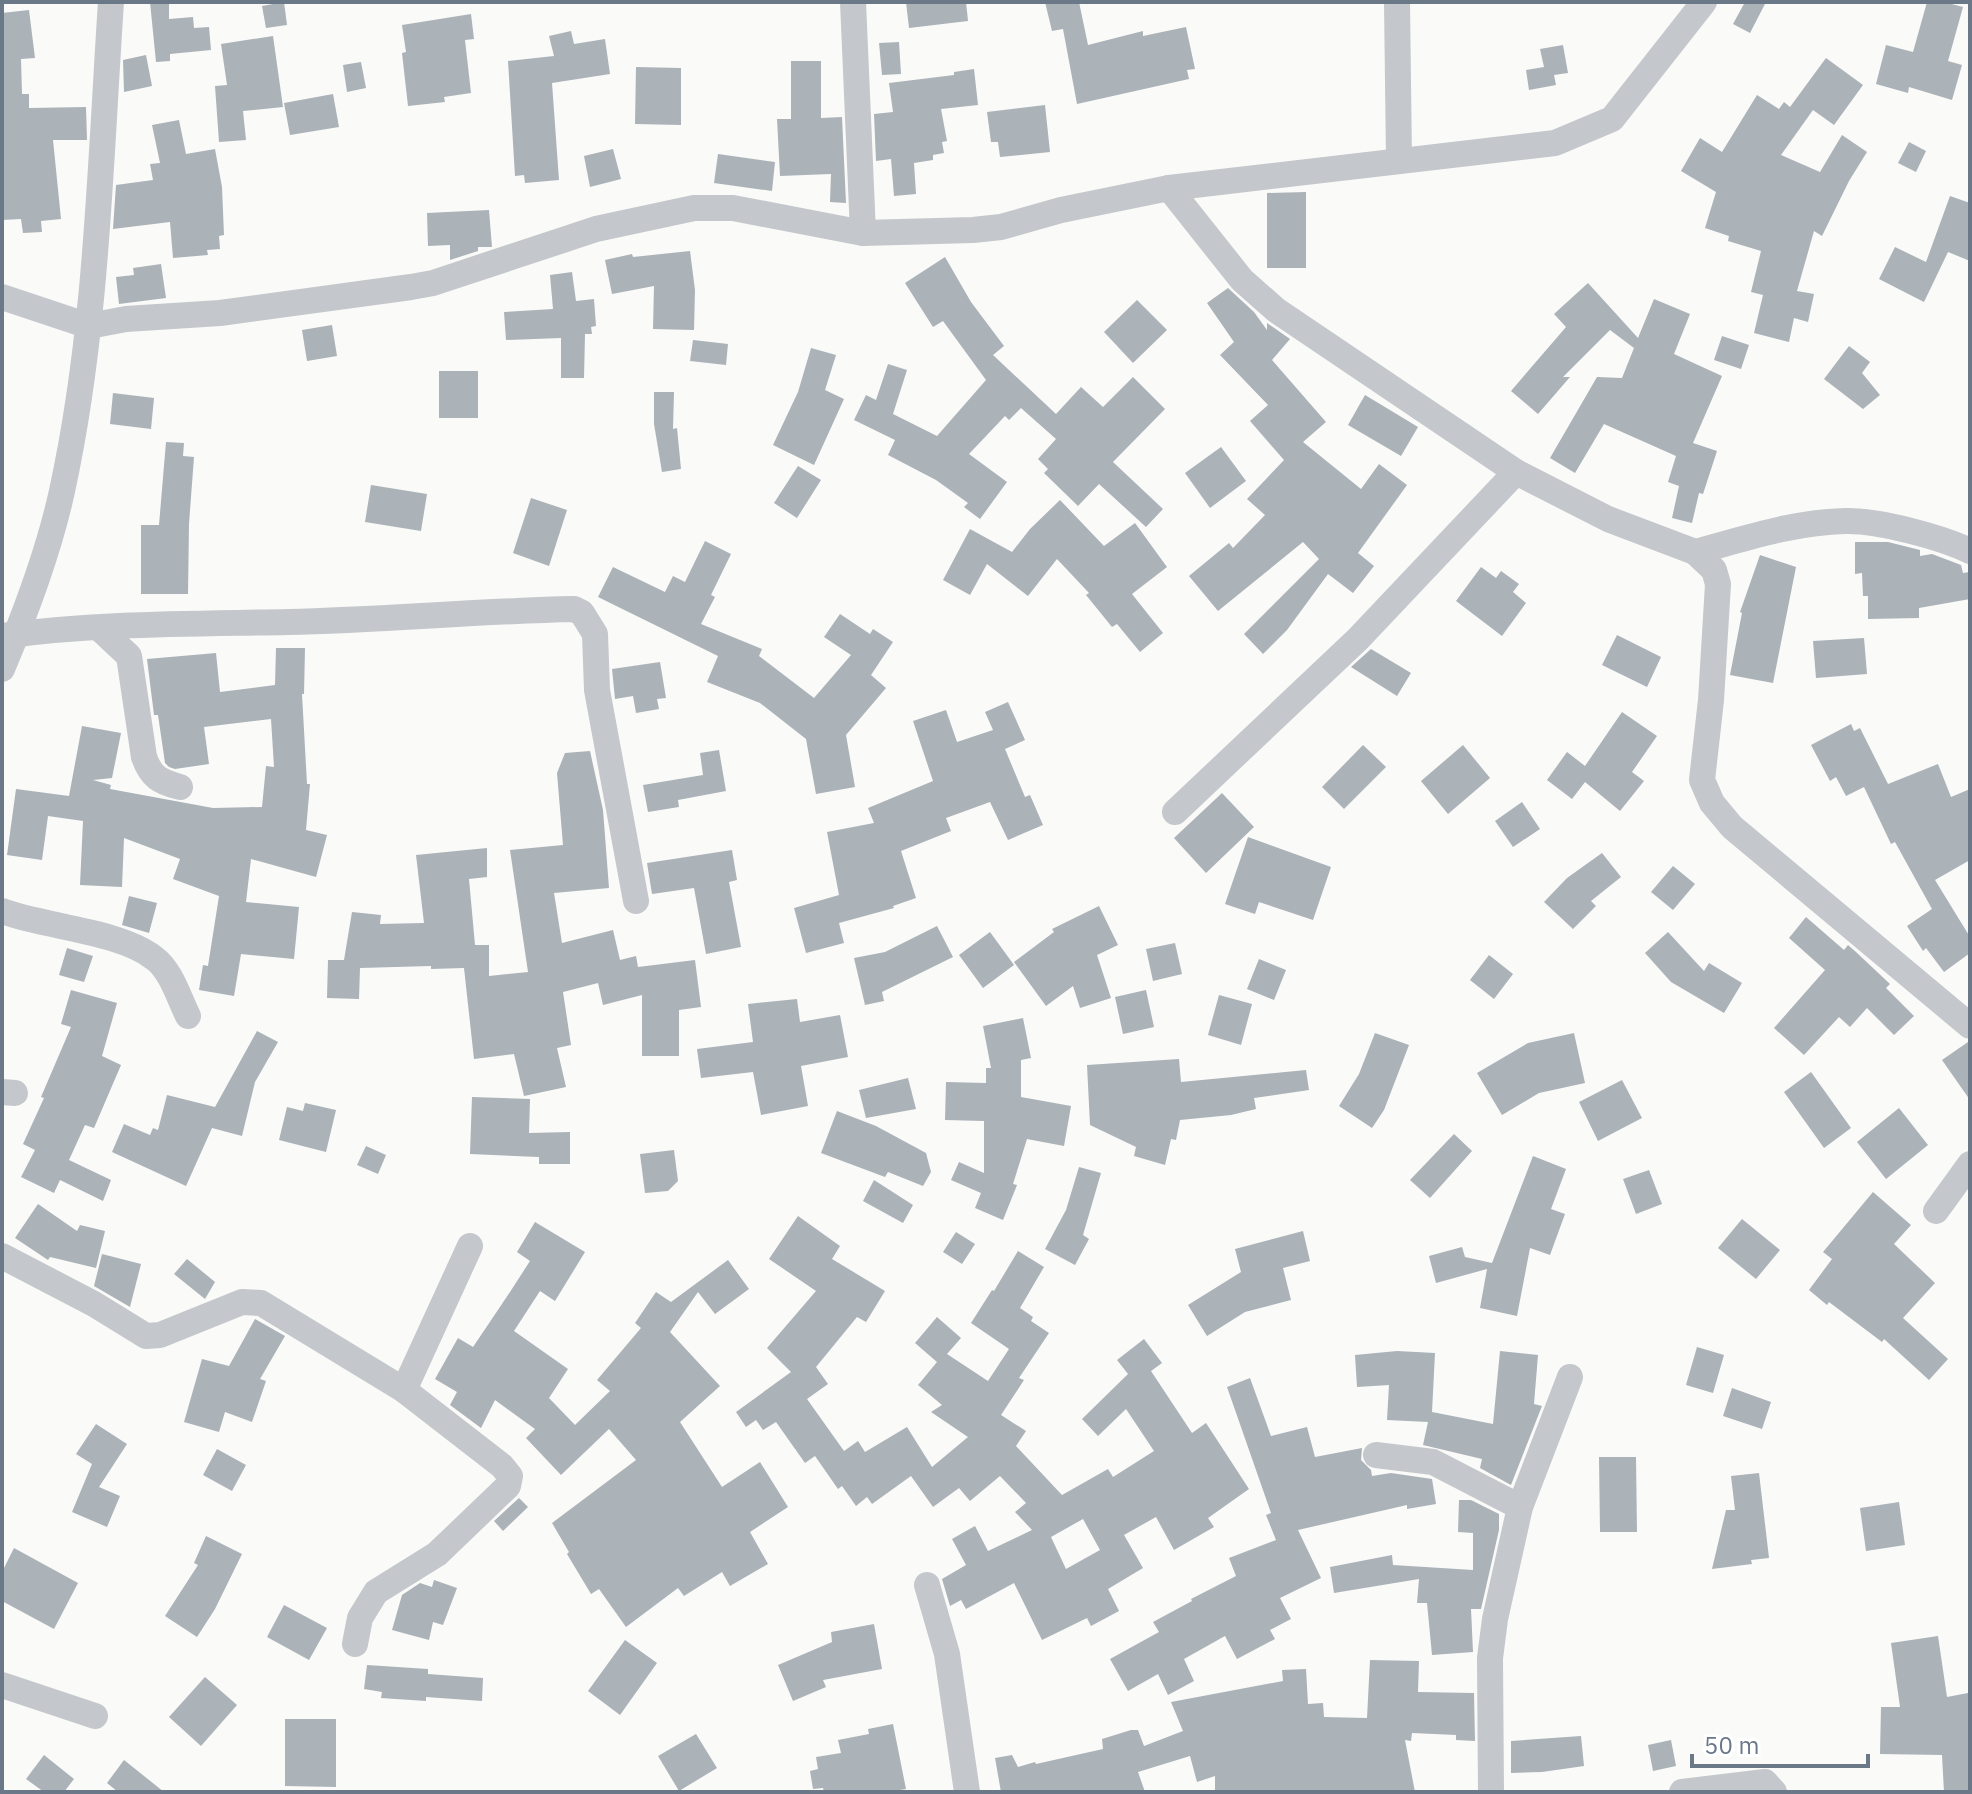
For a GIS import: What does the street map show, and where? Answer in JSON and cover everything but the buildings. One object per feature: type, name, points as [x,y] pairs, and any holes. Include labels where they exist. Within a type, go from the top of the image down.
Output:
[{"type":"street","points":[[2,669],[9,635],[62,491],[89,326],[111,2]]},
{"type":"street","points":[[853,2],[863,233]]},
{"type":"street","points":[[1397,2],[1399,161]]},
{"type":"street","points":[[2,297],[89,326],[126,319],[220,313],[422,285],[596,229],[694,208],[733,208],[863,233],[1001,227],[1061,210],[1169,188],[1555,143],[1612,119],[1704,2]]},
{"type":"street","points":[[1169,188],[1259,297],[1516,472],[1608,519],[1695,552],[1714,570],[1718,584],[1711,700],[1702,780],[1712,803],[1732,827],[1970,1026]]},
{"type":"street","points":[[1175,812],[1358,639],[1516,472]]},
{"type":"street","points":[[1695,552],[1792,526],[1848,520],[1950,541],[1970,551]]},
{"type":"street","points":[[9,635],[193,622],[290,622],[574,609],[582,613],[595,634],[597,690],[636,901]]},
{"type":"street","points":[[99,628],[129,656],[148,767],[157,779],[180,787]]},
{"type":"street","points":[[2,911],[132,945],[155,958],[164,968],[188,1016]]},
{"type":"street","points":[[1936,1211],[1970,1164]]},
{"type":"street","points":[[404,1390],[470,1246]]},
{"type":"street","points":[[2,1256],[94,1304],[146,1336],[160,1335],[242,1302],[261,1303],[404,1390],[502,1466],[510,1476],[508,1486],[437,1554],[376,1592],[360,1618],[355,1644]]},
{"type":"street","points":[[1491,1792],[1490,1658],[1495,1619],[1520,1507],[1570,1377]]},
{"type":"street","points":[[1376,1455],[1433,1462],[1520,1507]]},
{"type":"street","points":[[927,1585],[947,1654],[967,1792]]},
{"type":"street","points":[[2,1685],[95,1716]]},
{"type":"street","points":[[1682,1792],[1765,1782],[1774,1792]]}]
